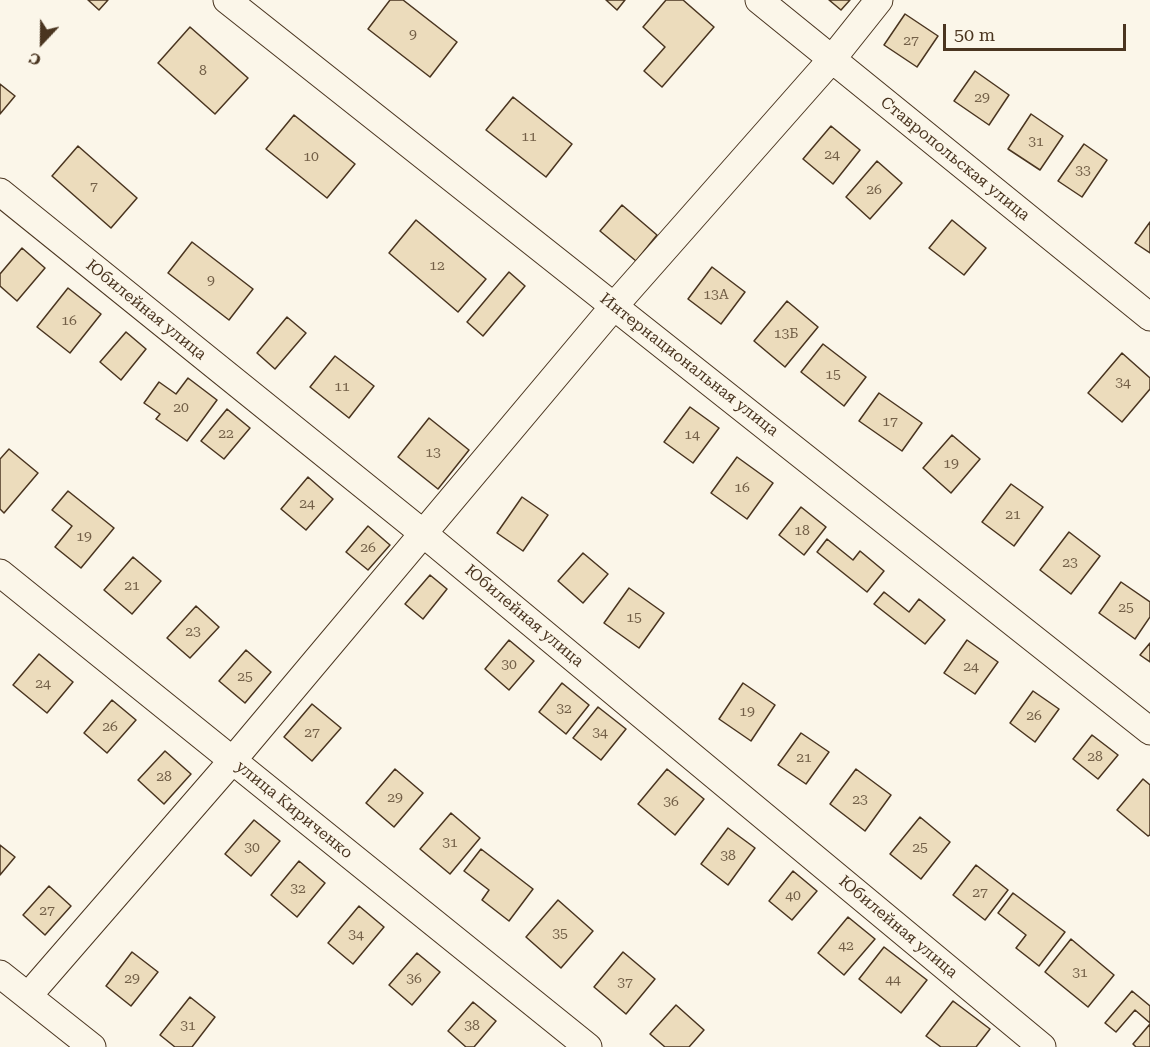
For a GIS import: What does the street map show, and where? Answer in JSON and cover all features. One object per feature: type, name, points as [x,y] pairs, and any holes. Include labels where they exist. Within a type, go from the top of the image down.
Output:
[{"type":"street","name":"Интернациональная улица","points":[[227,0],[1150,731]]},
{"type":"street","name":"Ставропольская улица","points":[[759,0],[1150,318]]},
{"type":"street","points":[[28,996],[232,761],[615,305],[832,59],[879,0]]},
{"type":"street","name":"Юбилейная улица","points":[[0,192],[424,534],[1042,1047]]},
{"type":"street","name":"улица Кириченко","points":[[0,573],[588,1047]]},
{"type":"street","points":[[0,974],[92,1047]]},
{"type":"building","points":[[88,0],[108,0],[99,10]]},
{"type":"building","points":[[390,0],[403,0],[457,42],[430,77],[368,29]]},
{"type":"building","points":[[606,0],[625,0],[617,10]]},
{"type":"building","points":[[666,0],[683,0],[714,27],[662,87],[644,71],[665,47],[643,27]]},
{"type":"building","points":[[829,0],[850,0],[841,10]]},
{"type":"building","points":[[905,14],[938,36],[917,67],[884,45]]},
{"type":"building","points":[[190,27],[248,78],[215,114],[158,63]]},
{"type":"building","points":[[975,71],[1009,95],[989,125],[954,101]]},
{"type":"building","points":[[0,84],[15,96],[0,114]]},
{"type":"building","points":[[513,97],[572,144],[546,177],[486,130]]},
{"type":"building","points":[[1031,114],[1063,136],[1040,170],[1008,149]]},
{"type":"building","points":[[294,115],[355,164],[327,198],[266,149]]},
{"type":"building","points":[[831,126],[860,150],[833,184],[803,159]]},
{"type":"building","points":[[1084,144],[1107,160],[1082,197],[1058,181]]},
{"type":"building","points":[[78,146],[137,198],[111,228],[52,176]]},
{"type":"building","points":[[877,161],[902,183],[870,219],[846,197]]},
{"type":"building","points":[[622,205],[657,235],[636,261],[600,231]]},
{"type":"building","points":[[416,220],[486,279],[458,312],[389,253]]},
{"type":"building","points":[[952,220],[986,248],[964,275],[929,248]]},
{"type":"building","points":[[1150,222],[1150,253],[1135,243]]},
{"type":"building","points":[[192,242],[253,289],[229,320],[168,273]]},
{"type":"building","points":[[22,248],[45,268],[17,301],[0,286],[0,274]]},
{"type":"building","points":[[712,267],[745,292],[721,324],[688,299]]},
{"type":"building","points":[[509,272],[525,286],[483,336],[467,322]]},
{"type":"building","points":[[68,288],[101,314],[70,353],[37,327]]},
{"type":"building","points":[[787,301],[818,327],[785,367],[754,341]]},
{"type":"building","points":[[287,317],[306,333],[275,369],[257,353]]},
{"type":"building","points":[[126,332],[146,349],[121,380],[100,362]]},
{"type":"building","points":[[823,344],[866,377],[844,406],[801,372]]},
{"type":"building","points":[[1122,353],[1150,378],[1150,389],[1122,422],[1088,393]]},
{"type":"building","points":[[335,356],[374,386],[349,418],[310,387]]},
{"type":"building","points":[[188,378],[217,400],[187,441],[156,419],[160,414],[144,403],[159,382],[176,394]]},
{"type":"building","points":[[879,393],[922,423],[902,451],[859,421]]},
{"type":"building","points":[[690,407],[719,428],[693,463],[664,442]]},
{"type":"building","points":[[227,409],[250,428],[224,459],[201,441]]},
{"type":"building","points":[[429,418],[469,450],[438,489],[398,457]]},
{"type":"building","points":[[952,435],[980,459],[951,493],[923,468]]},
{"type":"building","points":[[9,449],[38,473],[4,513],[0,509],[0,459]]},
{"type":"building","points":[[737,457],[773,483],[747,519],[711,493]]},
{"type":"building","points":[[308,477],[333,499],[306,530],[281,509]]},
{"type":"building","points":[[1011,484],[1043,507],[1014,546],[982,522]]},
{"type":"building","points":[[68,491],[114,528],[81,568],[55,547],[72,526],[52,510]]},
{"type":"building","points":[[522,497],[548,515],[523,551],[497,533]]},
{"type":"building","points":[[801,507],[826,527],[804,555],[779,535]]},
{"type":"building","points":[[368,526],[390,545],[368,570],[346,552]]},
{"type":"building","points":[[1069,532],[1100,556],[1071,594],[1040,570]]},
{"type":"building","points":[[827,539],[853,560],[860,551],[884,571],[867,592],[817,552]]},
{"type":"building","points":[[583,553],[608,574],[583,603],[558,581]]},
{"type":"building","points":[[133,557],[161,581],[132,614],[104,590]]},
{"type":"building","points":[[430,575],[447,589],[423,619],[405,604]]},
{"type":"building","points":[[1121,582],[1150,602],[1150,617],[1135,639],[1099,613]]},
{"type":"building","points":[[629,588],[664,613],[639,648],[604,623]]},
{"type":"building","points":[[884,592],[909,612],[919,599],[945,620],[925,644],[874,604]]},
{"type":"building","points":[[196,606],[219,627],[190,658],[167,638]]},
{"type":"building","points":[[509,640],[534,661],[509,690],[485,669]]},
{"type":"building","points":[[967,640],[998,662],[975,694],[944,673]]},
{"type":"building","points":[[1150,643],[1150,662],[1140,655]]},
{"type":"building","points":[[246,650],[271,672],[245,703],[219,681]]},
{"type":"building","points":[[39,654],[73,682],[47,713],[13,685]]},
{"type":"building","points":[[562,683],[589,705],[566,734],[539,712]]},
{"type":"building","points":[[743,683],[775,705],[751,741],[719,719]]},
{"type":"building","points":[[1033,691],[1059,709],[1035,742],[1010,723]]},
{"type":"building","points":[[112,700],[136,720],[107,753],[84,733]]},
{"type":"building","points":[[312,704],[341,728],[312,761],[284,737]]},
{"type":"building","points":[[598,707],[626,729],[601,760],[573,738]]},
{"type":"building","points":[[801,733],[829,752],[806,784],[778,765]]},
{"type":"building","points":[[1092,735],[1118,755],[1098,779],[1073,759]]},
{"type":"building","points":[[165,751],[191,774],[164,804],[138,780]]},
{"type":"building","points":[[395,769],[423,793],[394,827],[366,803]]},
{"type":"building","points":[[667,769],[704,799],[675,835],[638,804]]},
{"type":"building","points":[[856,769],[891,795],[865,831],[830,804]]},
{"type":"building","points":[[1143,779],[1150,785],[1150,835],[1148,836],[1117,810]]},
{"type":"building","points":[[451,813],[480,838],[450,874],[420,849]]},
{"type":"building","points":[[920,817],[950,842],[921,879],[890,854]]},
{"type":"building","points":[[254,820],[280,841],[251,876],[225,854]]},
{"type":"building","points":[[728,828],[755,848],[728,885],[701,864]]},
{"type":"building","points":[[0,845],[15,857],[0,875]]},
{"type":"building","points":[[481,849],[533,889],[509,921],[482,900],[489,890],[464,871]]},
{"type":"building","points":[[299,861],[325,883],[297,917],[271,895]]},
{"type":"building","points":[[976,865],[1008,890],[985,920],[953,895]]},
{"type":"building","points":[[793,871],[817,891],[792,920],[769,901]]},
{"type":"building","points":[[49,886],[71,906],[45,935],[23,915]]},
{"type":"building","points":[[1013,893],[1065,932],[1039,966],[1016,948],[1026,935],[998,913]]},
{"type":"building","points":[[558,900],[593,931],[561,968],[526,937]]},
{"type":"building","points":[[359,906],[384,927],[353,964],[328,943]]},
{"type":"building","points":[[848,917],[875,939],[844,975],[818,953]]},
{"type":"building","points":[[1071,939],[1114,975],[1088,1007],[1045,972]]},
{"type":"building","points":[[884,947],[927,980],[901,1013],[859,979]]},
{"type":"building","points":[[132,952],[158,972],[131,1006],[106,986]]},
{"type":"building","points":[[623,952],[655,979],[626,1014],[594,987]]},
{"type":"building","points":[[417,953],[440,972],[412,1005],[389,985]]},
{"type":"building","points":[[1132,991],[1150,1006],[1150,1023],[1135,1010],[1116,1032],[1105,1023]]},
{"type":"building","points":[[190,997],[215,1017],[192,1047],[175,1047],[160,1035]]},
{"type":"building","points":[[953,1001],[990,1029],[976,1047],[941,1047],[926,1036]]},
{"type":"building","points":[[473,1002],[496,1021],[474,1047],[466,1047],[448,1031]]},
{"type":"building","points":[[676,1005],[704,1030],[689,1047],[665,1047],[650,1034]]},
{"type":"building","points":[[1150,1024],[1150,1047],[1136,1047],[1133,1044]]}]
